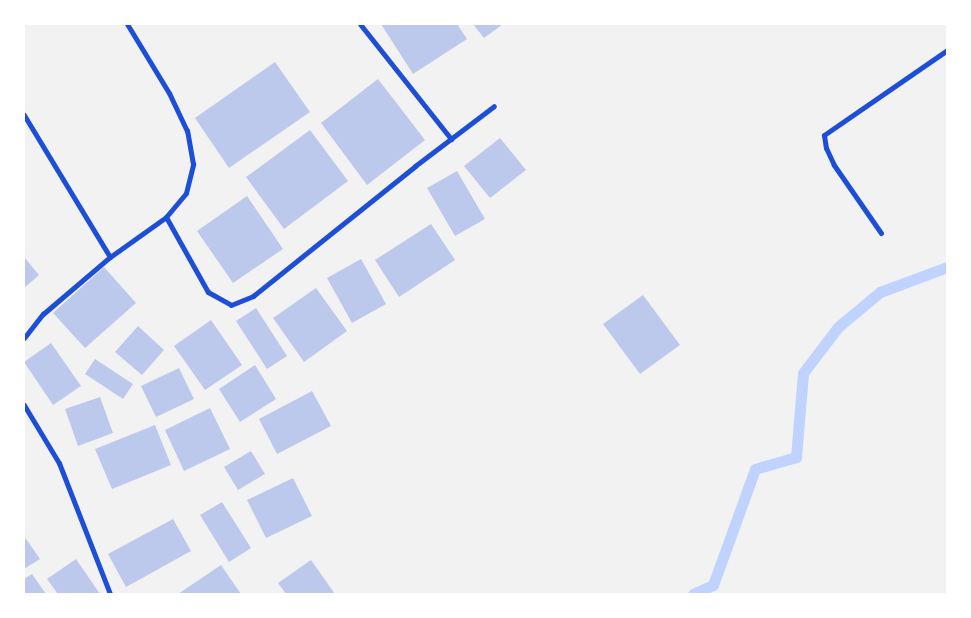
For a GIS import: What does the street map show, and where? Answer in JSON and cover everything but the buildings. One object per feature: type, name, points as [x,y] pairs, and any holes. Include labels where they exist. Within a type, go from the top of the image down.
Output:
[{"type":"street","points":[[24,338],[43,314],[110,257],[166,217],[186,193],[193,164],[187,131],[169,93],[127,24]]},
{"type":"street","points":[[360,24],[451,140]]},
{"type":"street","points":[[881,233],[834,165],[826,148],[824,135],[947,50]]},
{"type":"street","points":[[166,217],[208,292],[231,305],[253,296],[494,106]]},
{"type":"street","points":[[24,115],[110,257]]},
{"type":"street","points":[[24,405],[59,463],[110,594]]},
{"type":"waterway","points":[[693,594],[713,585],[755,469],[796,457],[803,373],[838,327],[880,292],[947,267]]}]
